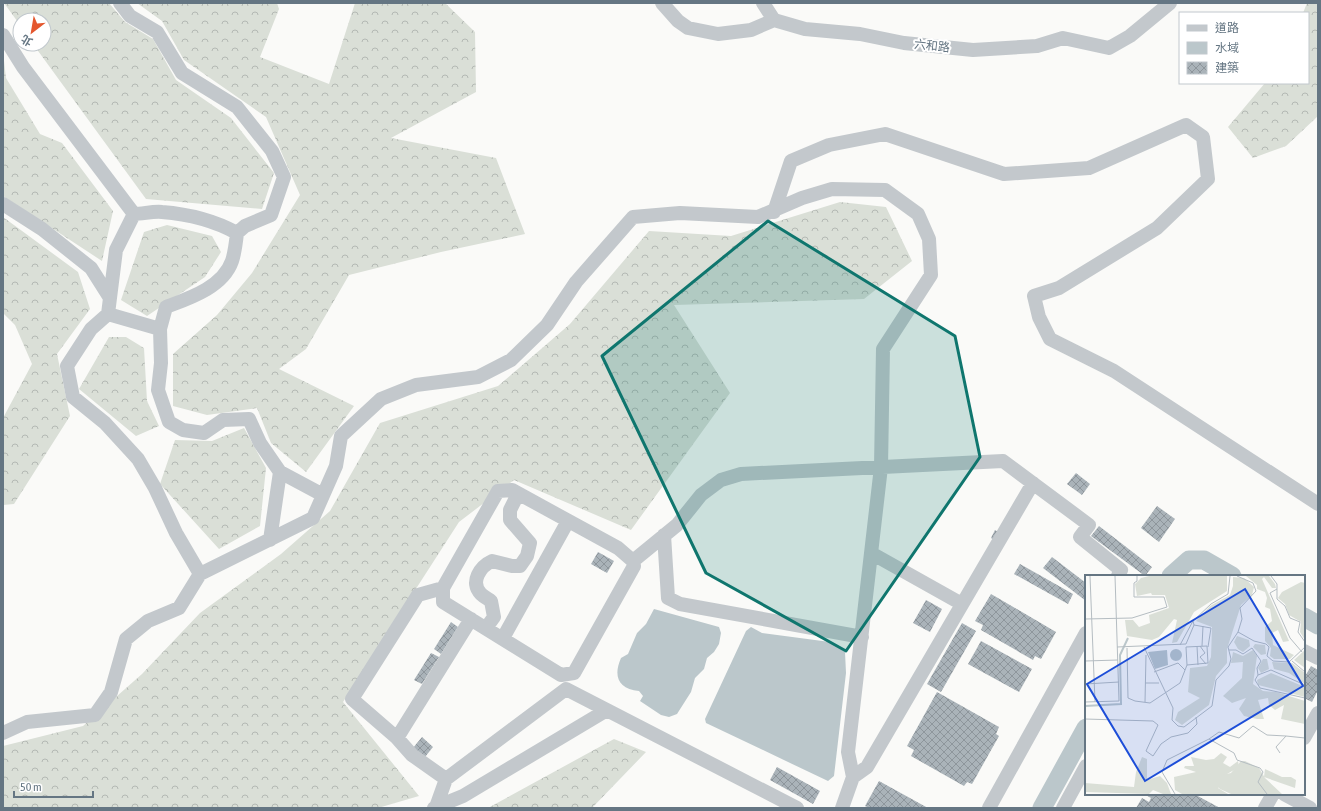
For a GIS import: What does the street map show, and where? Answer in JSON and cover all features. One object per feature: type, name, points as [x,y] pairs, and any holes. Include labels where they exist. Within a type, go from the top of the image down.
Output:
[{"type":"street","points":[[120,3],[130,16],[157,32],[182,73],[237,107],[272,150],[284,178],[271,215],[245,226],[237,233],[232,261],[220,280],[194,296],[166,307],[160,329],[161,363],[158,390],[169,422],[183,430],[204,433],[223,420],[249,420],[260,443],[280,472],[323,495]]},
{"type":"street","points":[[662,3],[678,21],[688,28],[718,34],[751,30],[774,20],[763,3]]},
{"type":"street","name":"六和路","points":[[774,20],[805,28],[860,34],[904,43],[973,50],[1037,46],[1063,38],[1109,48],[1130,36],[1170,3]]},
{"type":"street","points":[[3,35],[24,67],[134,214]]},
{"type":"street","points":[[774,212],[791,161],[829,145],[885,134],[1004,174],[1089,168],[1186,125],[1203,137],[1208,179],[1157,228],[1059,288],[1034,296],[1039,317],[1050,339],[1114,371],[1318,504]]},
{"type":"street","points":[[3,733],[27,722],[95,714],[111,692],[126,639],[148,621],[179,608],[200,574],[313,518],[336,466],[341,436],[381,399],[416,385],[478,378],[512,360],[547,325],[576,282],[633,217],[680,213],[758,217],[774,212],[802,198],[832,189],[885,190],[918,214],[929,239],[931,275],[883,349],[881,467],[848,752],[853,777],[842,808]]},
{"type":"street","points":[[3,204],[42,229],[91,268],[110,298]]},
{"type":"street","points":[[134,214],[161,212],[180,215],[219,223],[237,233]]},
{"type":"street","points":[[134,214],[116,250],[108,314],[91,329],[67,366],[73,397],[105,423],[138,459],[155,488],[176,533],[200,574]]},
{"type":"street","points":[[108,314],[160,329]]},
{"type":"street","points":[[633,561],[677,525],[701,495],[721,480],[742,474],[1003,461],[1089,525],[1080,537],[1121,570],[1118,575]]},
{"type":"street","points":[[270,540],[280,472]]},
{"type":"street","points":[[853,777],[867,767],[1033,483]]},
{"type":"street","points":[[561,675],[574,673],[634,566],[633,561],[618,548],[512,490],[498,491],[443,588],[442,602],[503,638],[561,675],[566,690],[797,808]]},
{"type":"street","points":[[486,628],[494,617],[492,601],[481,594],[477,589],[477,576],[483,565],[492,561],[512,566],[520,566],[527,556],[530,543],[510,520],[510,510],[518,494]]},
{"type":"street","points":[[503,638],[568,521]]},
{"type":"street","points":[[664,535],[668,598],[680,604],[862,637]]},
{"type":"street","points":[[872,553],[962,604]]},
{"type":"street","points":[[443,588],[418,595],[352,699],[397,738],[412,755],[446,779]]},
{"type":"street","points":[[397,738],[471,619]]},
{"type":"street","points":[[989,808],[1085,635]]},
{"type":"street","points":[[1305,652],[1318,658]]},
{"type":"street","points":[[435,808],[446,779],[566,690]]},
{"type":"street","points":[[435,808],[463,796],[607,710]]},
{"type":"street","points":[[1305,736],[1318,713]]},
{"type":"street","points":[[1063,808],[1085,768]]},
{"type":"street","points":[[1265,808],[1272,795]]},
{"type":"street","points":[[1286,795],[1310,808]]},
{"type":"highlighted area","points":[[768,221],[955,336],[980,457],[846,651],[706,573],[602,356]]},
{"type":"green space","points":[[4,3],[109,3],[125,22],[153,39],[176,80],[231,118],[274,173],[262,209],[146,199],[39,52],[52,52],[52,12],[12,12],[12,14]]},
{"type":"green space","points":[[137,3],[277,3],[279,9],[260,57],[329,84],[355,3],[445,3],[475,32],[476,92],[391,138],[496,158],[525,234],[441,252],[349,275],[306,349],[279,369],[354,406],[306,472],[271,443],[257,408],[207,415],[173,406],[173,354],[217,315],[252,273],[300,195],[266,117],[184,60],[162,21]]},
{"type":"green space","points":[[1307,3],[1318,3],[1318,116],[1286,146],[1253,158],[1228,127],[1264,84],[1309,84],[1309,12],[1303,12]]},
{"type":"green space","points":[[3,52],[6,78],[40,134],[62,143],[113,211],[102,261],[3,196]]},
{"type":"green space","points":[[840,202],[886,207],[912,261],[864,299],[674,305],[730,393],[631,530],[514,480],[459,522],[343,702],[419,796],[378,808],[3,808],[3,746],[83,726],[142,674],[200,613],[281,554],[330,511],[380,423],[498,386],[570,324],[649,231],[731,236]]},
{"type":"green space","points":[[3,217],[78,272],[90,309],[57,354],[70,416],[14,504],[3,505],[3,418],[32,364],[15,325],[3,313]]},
{"type":"green space","points":[[167,225],[212,236],[221,252],[205,277],[147,316],[121,300],[144,232]]},
{"type":"green space","points":[[109,337],[126,337],[144,348],[147,401],[159,426],[136,436],[79,389]]},
{"type":"green space","points":[[244,428],[266,468],[260,526],[219,549],[160,484],[175,440],[212,441]]},
{"type":"green space","points":[[614,739],[646,752],[592,808],[488,808]]},
{"type":"water","points":[[654,609],[719,627],[721,633],[719,644],[714,652],[707,658],[704,669],[695,678],[691,692],[677,714],[669,717],[661,715],[640,701],[643,696],[639,691],[626,688],[622,684],[619,680],[617,670],[621,658],[628,654],[637,633],[646,624]]},
{"type":"water","points":[[751,627],[762,633],[830,642],[845,652],[846,673],[834,776],[828,781],[706,723],[705,719],[746,631]]},
{"type":"building","points":[[1076,473],[1090,484],[1082,495],[1067,484]]},
{"type":"building","points":[[1157,506],[1175,519],[1159,542],[1141,528]]},
{"type":"building","points":[[1099,526],[1152,567],[1146,575],[1144,575],[1091,536]]},
{"type":"building","points":[[995,530],[1000,533],[996,541],[991,538]]},
{"type":"building","points":[[598,552],[614,561],[607,573],[591,564]]},
{"type":"building","points":[[1052,557],[1085,582],[1085,600],[1043,568]]},
{"type":"building","points":[[1020,564],[1073,594],[1068,604],[1014,574]]},
{"type":"building","points":[[991,594],[1056,632],[1041,659],[1035,656],[1033,660],[981,630],[983,625],[975,621]]},
{"type":"building","points":[[926,600],[942,609],[930,632],[913,623]]},
{"type":"building","points":[[451,622],[458,627],[441,654],[434,649]]},
{"type":"building","points":[[962,623],[976,631],[941,692],[927,684]]},
{"type":"building","points":[[981,641],[1032,669],[1019,692],[968,664]]},
{"type":"building","points":[[431,653],[439,657],[422,684],[414,680]]},
{"type":"building","points":[[1311,666],[1318,670],[1318,690],[1312,702],[1305,698],[1305,676]]},
{"type":"building","points":[[937,692],[999,727],[996,734],[999,736],[972,784],[967,782],[964,786],[911,756],[914,750],[907,746]]},
{"type":"building","points":[[422,737],[433,747],[425,757],[413,748]]},
{"type":"building","points":[[777,767],[820,791],[813,804],[770,780]]},
{"type":"building","points":[[879,781],[928,808],[869,808],[865,806]]},
{"type":"building","points":[[1146,795],[1196,795],[1220,808],[1136,808],[1142,798],[1149,802],[1151,798]]},
{"type":"waterway","points":[[1172,575],[1189,560],[1204,560],[1230,575]]},
{"type":"waterway","points":[[1305,618],[1318,625]]},
{"type":"waterway","points":[[1042,808],[1085,730]]}]
